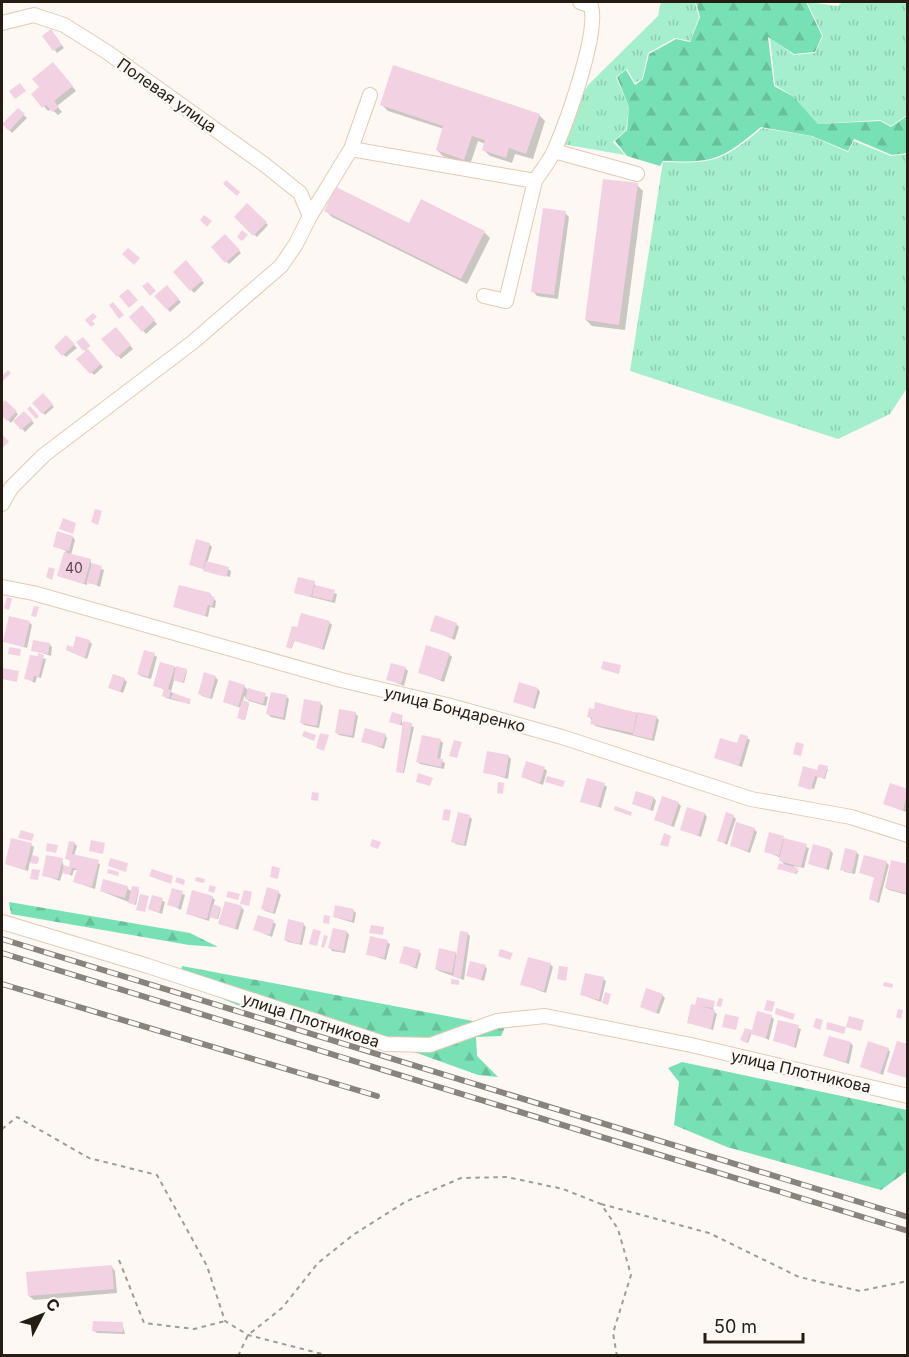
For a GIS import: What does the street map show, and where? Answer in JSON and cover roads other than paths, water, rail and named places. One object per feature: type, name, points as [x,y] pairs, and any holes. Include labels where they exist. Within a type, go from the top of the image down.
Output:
[{"type":"street","points":[[484,296],[506,301],[535,181],[554,151],[584,64],[594,16],[591,6],[580,2]]},
{"type":"street","name":"Полевая улица","points":[[2,23],[34,15],[64,25],[107,52],[266,165],[300,193],[310,216]]},
{"type":"street","points":[[2,504],[11,488],[44,455],[193,342],[281,266],[351,149],[370,95]]},
{"type":"street","points":[[351,149],[535,181]]},
{"type":"street","points":[[554,151],[637,174]]},
{"type":"street","name":"улица Бондаренко","points":[[2,587],[33,593],[330,678],[447,705],[550,734],[751,799],[851,818],[908,835]]},
{"type":"street","name":"улица Плотникова","points":[[2,922],[148,966],[386,1044],[430,1044],[497,1022],[545,1016],[691,1045],[908,1096]]},
{"type":"railway","points":[[2,939],[908,1217]]},
{"type":"railway","points":[[2,953],[908,1231]]},
{"type":"railway","points":[[2,984],[377,1096]]}]
